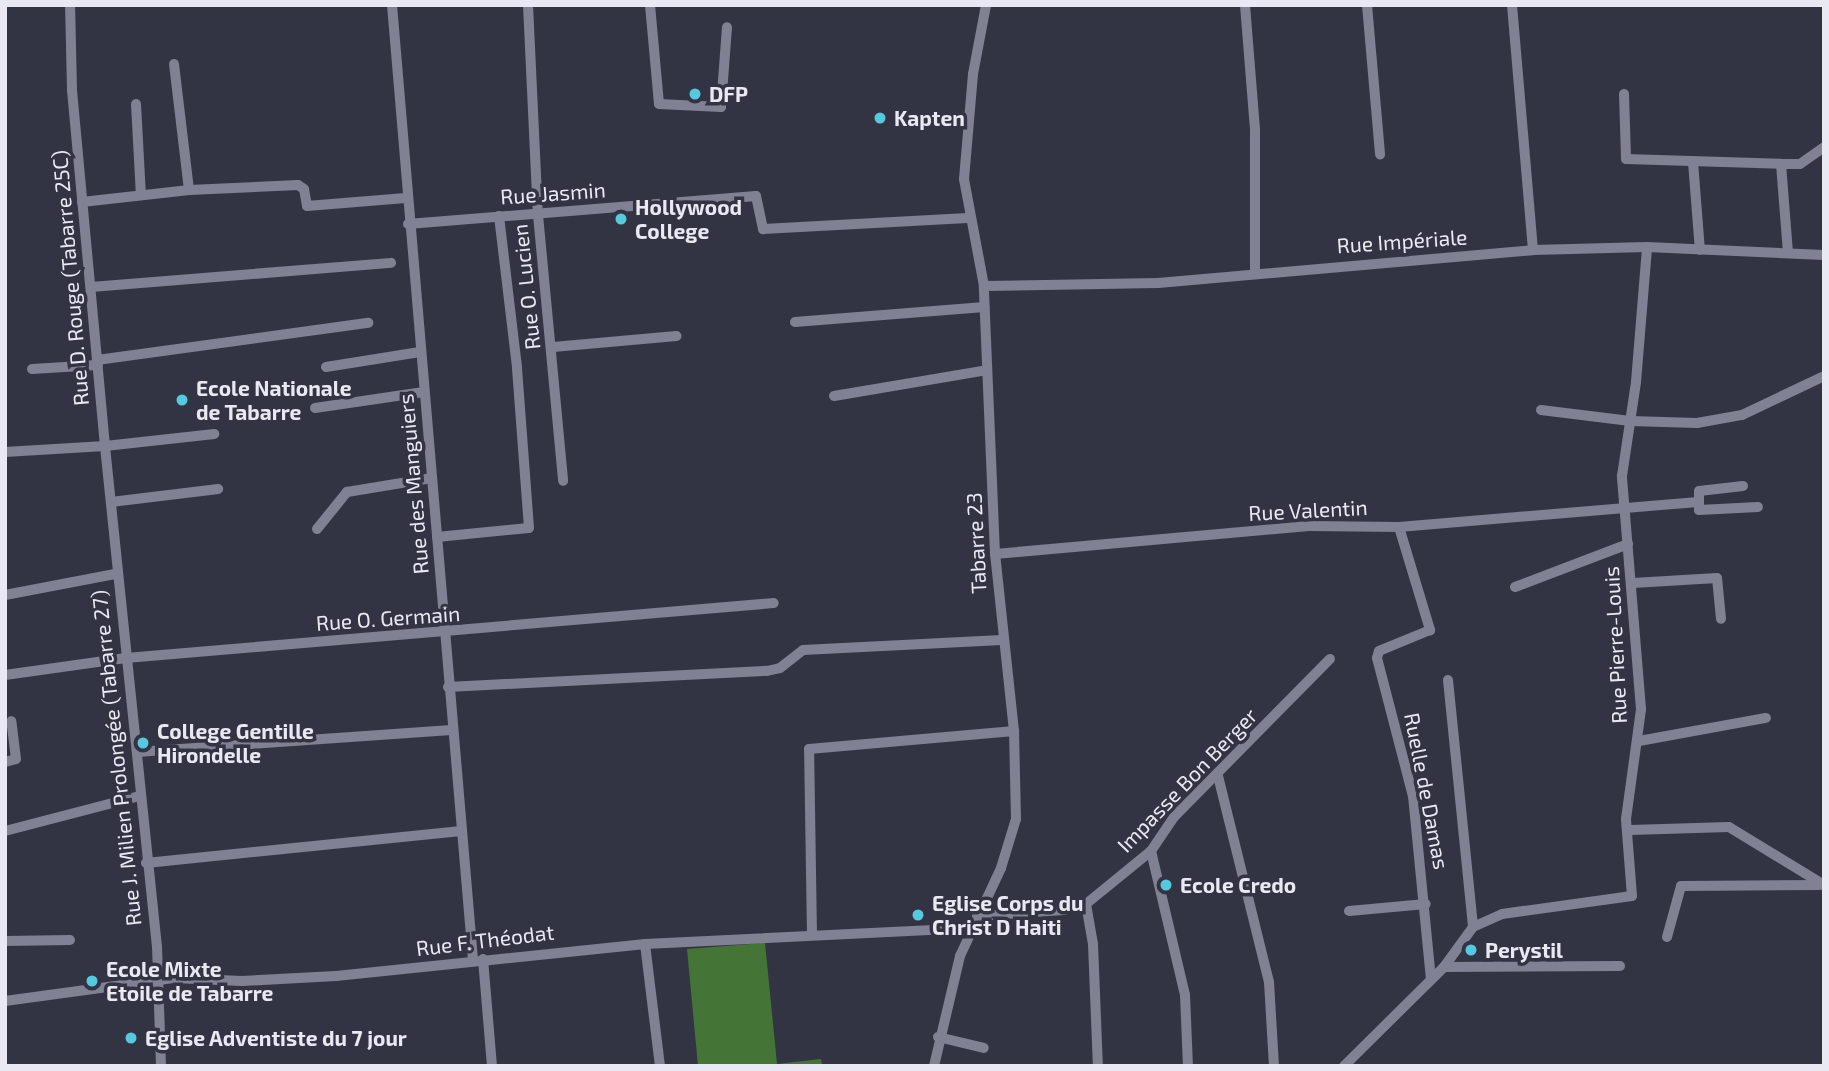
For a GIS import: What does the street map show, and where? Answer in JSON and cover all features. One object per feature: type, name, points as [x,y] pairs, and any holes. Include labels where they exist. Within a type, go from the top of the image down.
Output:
[{"type":"street","name":"Rue D. Rouge (Tabarre 25C)","points":[[70,5],[82,202],[105,446]]},
{"type":"street","name":"Rue des Manguiers","points":[[392,5],[408,224],[461,831],[492,1066]]},
{"type":"street","name":"Rue O. Lucien","points":[[528,5],[538,215],[553,347],[562,481]]},
{"type":"street","points":[[650,5],[659,104],[721,107],[727,27]]},
{"type":"street","name":"Tabarre 23","points":[[934,1066],[939,1037],[970,928],[1012,841],[1017,797],[1014,731],[1002,640],[995,554],[984,286],[968,218],[967,146],[986,5]]},
{"type":"street","points":[[1245,5],[1255,130],[1255,273]]},
{"type":"street","points":[[1367,5],[1380,154]]},
{"type":"street","points":[[1512,5],[1533,250]]},
{"type":"street","points":[[174,64],[189,190]]},
{"type":"street","points":[[1624,94],[1625,159],[1800,164],[1824,147]]},
{"type":"street","points":[[136,104],[141,195]]},
{"type":"street","points":[[1693,162],[1700,250]]},
{"type":"street","points":[[1781,164],[1788,253]]},
{"type":"street","points":[[82,202],[189,190],[298,186],[304,189],[307,206],[406,198]]},
{"type":"street","name":"Rue Jasmin","points":[[408,224],[756,197],[763,229],[968,218]]},
{"type":"street","points":[[437,537],[529,528],[517,367],[499,216]]},
{"type":"street","name":"Rue Impériale","points":[[984,286],[1158,283],[1533,250],[1647,247],[1824,255]]},
{"type":"street","name":"Rue Pierre-Louis","points":[[1473,926],[1502,914],[1632,896],[1630,830],[1626,819],[1629,775],[1639,741],[1633,583],[1622,509],[1647,247]]},
{"type":"street","points":[[91,287],[391,263]]},
{"type":"street","points":[[795,322],[984,307]]},
{"type":"street","points":[[32,369],[368,323]]},
{"type":"street","points":[[553,347],[677,336]]},
{"type":"street","points":[[326,367],[420,352]]},
{"type":"street","points":[[834,396],[986,370]]},
{"type":"street","points":[[1541,410],[1630,421],[1697,423],[1742,415],[1824,376]]},
{"type":"street","points":[[315,408],[424,393]]},
{"type":"street","points":[[5,452],[105,446],[214,434]]},
{"type":"street","name":"Rue J. Milien Prolongée (Tabarre 27)","points":[[105,446],[115,574],[137,752],[139,796],[159,979],[161,1066]]},
{"type":"street","points":[[317,529],[347,492],[432,478]]},
{"type":"street","points":[[1743,486],[1699,491],[1698,502],[1702,512],[1758,507]]},
{"type":"street","points":[[111,502],[218,489]]},
{"type":"street","name":"Rue Valentin","points":[[995,554],[1309,526],[1399,527],[1489,516],[1698,502]]},
{"type":"street","name":"Ruelle de Damas","points":[[1399,527],[1430,630],[1379,651],[1377,658],[1403,745],[1426,904],[1431,978]]},
{"type":"street","points":[[1515,587],[1628,544]]},
{"type":"street","points":[[5,595],[115,574]]},
{"type":"street","points":[[1633,583],[1717,578],[1721,619]]},
{"type":"street","name":"Rue O. Germain","points":[[5,675],[126,658],[444,634],[774,603]]},
{"type":"street","points":[[448,687],[767,671],[780,668],[803,650],[1002,640]]},
{"type":"street","name":"Impasse Bon Berger","points":[[977,916],[1064,910],[1086,904],[1151,851],[1174,817],[1218,776],[1330,659]]},
{"type":"street","points":[[1344,1066],[1444,967],[1473,926],[1448,680]]},
{"type":"street","points":[[1639,741],[1766,718]]},
{"type":"street","points":[[5,762],[16,759],[11,721]]},
{"type":"street","points":[[137,752],[452,730]]},
{"type":"street","points":[[812,935],[809,749],[1014,731]]},
{"type":"street","points":[[1218,776],[1269,982],[1274,1066]]},
{"type":"street","points":[[5,831],[139,796]]},
{"type":"street","points":[[1630,830],[1729,827],[1822,885]]},
{"type":"street","points":[[146,863],[461,831]]},
{"type":"street","points":[[1151,851],[1185,995],[1188,1066]]},
{"type":"street","points":[[1667,937],[1681,886],[1822,885]]},
{"type":"street","points":[[1086,904],[1093,944],[1098,1066]]},
{"type":"street","points":[[1349,911],[1426,904]]},
{"type":"street","name":"Rue F. Théodat","points":[[5,1000],[159,979],[336,976],[478,959],[645,944],[970,928]]},
{"type":"street","points":[[5,941],[70,940]]},
{"type":"street","points":[[645,944],[660,1066]]},
{"type":"street","points":[[1444,967],[1620,967]]},
{"type":"street","points":[[939,1037],[984,1048]]},
{"type":"green space","points":[[765,943],[777,1064],[821,1059],[822,1066],[698,1066],[687,949]]},
{"type":"place","name":"DFP","points":[[695,94]]},
{"type":"place","name":"Kapten","points":[[880,118]]},
{"type":"place","name":"Hollywood College","points":[[621,219]]},
{"type":"place","name":"Ecole Nationale de Tabarre","points":[[182,400]]},
{"type":"place","name":"College Gentille Hirondelle","points":[[143,743]]},
{"type":"place","name":"Ecole Credo","points":[[1166,885]]},
{"type":"place","name":"Eglise Corps du Christ D Haiti","points":[[918,915]]},
{"type":"place","name":"Perystil","points":[[1471,950]]},
{"type":"place","name":"Ecole Mixte Etoile de Tabarre","points":[[92,981]]},
{"type":"place","name":"Eglise Adventiste du 7 jour","points":[[131,1038]]}]
